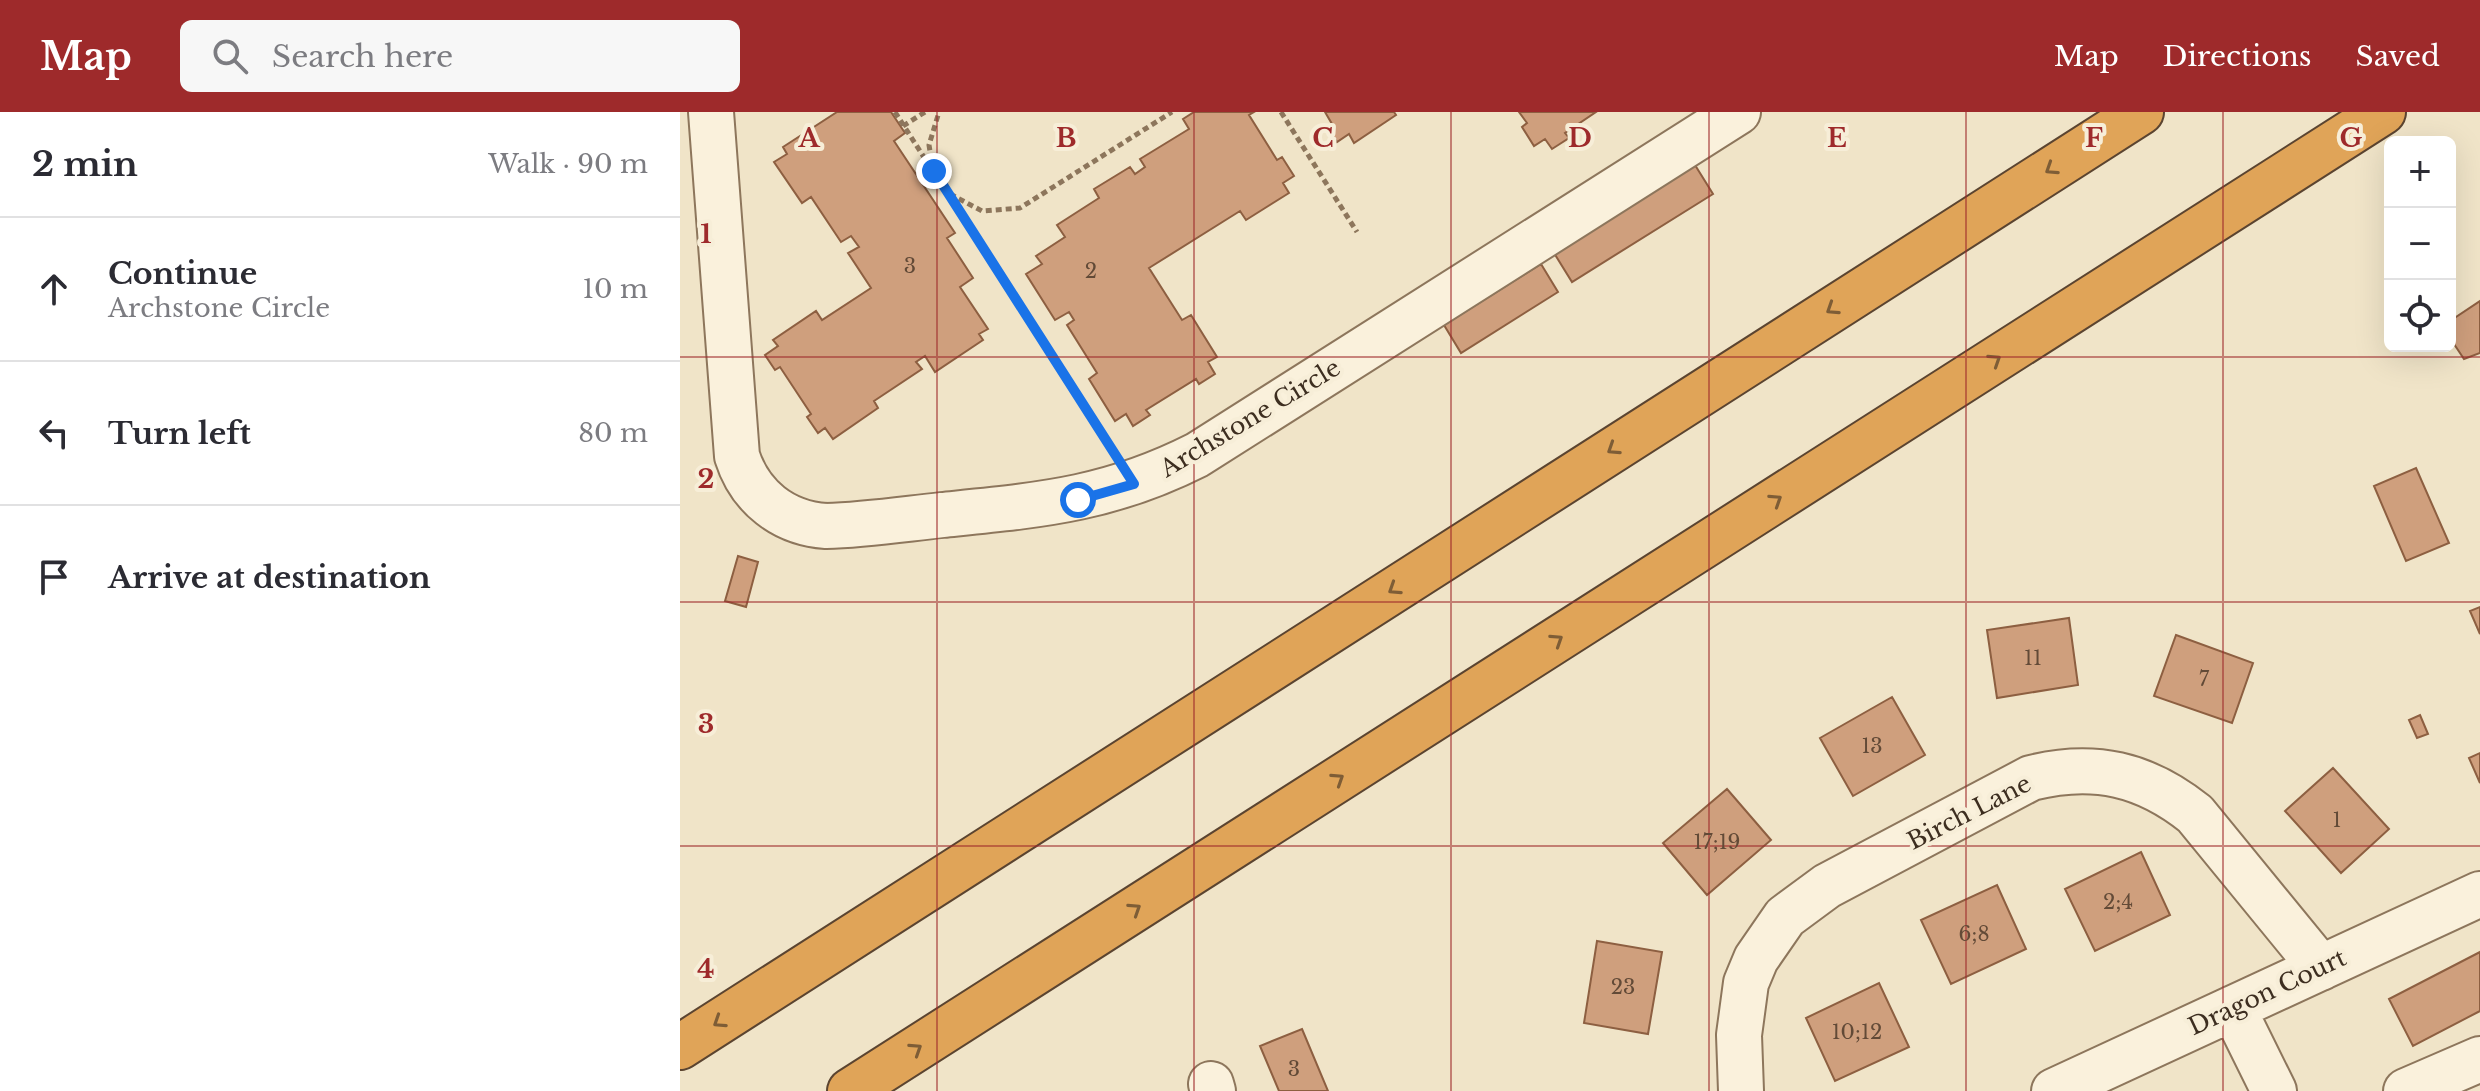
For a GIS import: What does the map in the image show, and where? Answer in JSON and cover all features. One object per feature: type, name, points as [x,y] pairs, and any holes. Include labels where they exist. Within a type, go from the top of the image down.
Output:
[{"type":"highway","points":[[680,1047],[2141,112]]},
{"type":"highway","points":[[850,1091],[2383,112]]},
{"type":"street","name":"Archstone Circle","points":[[711,112],[734,440],[746,479],[767,504],[802,523],[834,526],[1050,504],[1134,484],[1197,455],[1738,112]]},
{"type":"street","name":"Birch Lane","points":[[1741,1091],[1739,1035],[1746,983],[1769,937],[1785,917],[1827,886],[1990,799],[2031,778],[2063,770],[2123,773],[2171,795],[2195,814],[2321,968]]},
{"type":"street","name":"Dragon Court","points":[[2054,1091],[2480,894]]},
{"type":"street","points":[[2233,1008],[2274,1091]]},
{"type":"street","points":[[2406,1091],[2480,1059]]},
{"type":"path","points":[[895,112],[1134,484]]},
{"type":"path","points":[[903,126],[925,112]]},
{"type":"path","points":[[939,112],[929,145],[939,183],[969,207],[994,213],[1020,208],[1172,112]]},
{"type":"path","points":[[1281,112],[1357,232]]},
{"type":"building","points":[[837,112],[891,112],[905,133],[894,141],[955,233],[947,238],[973,278],[960,287],[988,329],[979,334],[983,340],[935,372],[925,356],[916,362],[922,369],[874,401],[878,408],[833,439],[825,428],[818,433],[807,417],[811,414],[780,367],[775,370],[765,355],[778,346],[773,340],[816,311],[822,320],[871,288],[848,253],[859,247],[851,236],[841,242],[811,197],[802,203],[774,162],[787,154],[783,147]]},
{"type":"building","points":[[1194,112],[1254,112],[1249,115],[1277,160],[1282,157],[1294,176],[1283,183],[1289,193],[1246,220],[1240,211],[1149,268],[1182,320],[1191,315],[1217,357],[1208,362],[1215,374],[1199,384],[1196,379],[1146,410],[1150,415],[1133,426],[1126,414],[1115,421],[1089,379],[1097,373],[1067,325],[1074,320],[1069,312],[1055,320],[1026,274],[1042,264],[1036,256],[1065,237],[1057,225],[1099,198],[1094,189],[1130,167],[1135,174],[1145,167],[1140,159],[1189,129],[1183,119]]},
{"type":"building","points":[[1325,112],[1394,112],[1396,115],[1354,143],[1349,134],[1337,142],[1327,127],[1332,124]]},
{"type":"building","points":[[1519,112],[1596,112],[1565,133],[1569,138],[1552,149],[1545,139],[1534,146],[1522,127],[1527,123]]},
{"type":"building","points":[[1695,165],[1713,194],[1572,282],[1554,253]]},
{"type":"building","points":[[1541,264],[1558,292],[1461,353],[1444,325]]},
{"type":"building","points":[[2480,301],[2480,353],[2464,359],[2456,347],[2456,317]]},
{"type":"building","points":[[2416,468],[2449,543],[2406,561],[2374,486]]},
{"type":"building","points":[[738,556],[758,562],[746,607],[725,601]]},
{"type":"building","points":[[2480,607],[2480,634],[2470,611]]},
{"type":"building","points":[[2069,618],[2078,685],[1997,698],[1987,630]]},
{"type":"building","points":[[2176,635],[2253,663],[2232,723],[2154,696]]},
{"type":"building","points":[[1892,697],[1925,755],[1853,796],[1820,738]]},
{"type":"building","points":[[2420,715],[2428,734],[2417,738],[2409,720]]},
{"type":"building","points":[[2480,753],[2480,783],[2469,758]]},
{"type":"building","points":[[2333,768],[2389,829],[2341,873],[2285,811]]},
{"type":"building","points":[[1727,789],[1771,840],[1707,895],[1663,843]]},
{"type":"building","points":[[2141,852],[2170,915],[2095,951],[2065,889]]},
{"type":"building","points":[[1997,885],[2026,949],[1951,984],[1921,920]]},
{"type":"building","points":[[1597,941],[1662,952],[1648,1034],[1584,1023]]},
{"type":"building","points":[[2480,952],[2480,1011],[2413,1046],[2389,999]]},
{"type":"building","points":[[1879,983],[1909,1047],[1835,1081],[1806,1018]]},
{"type":"building","points":[[1302,1029],[1328,1091],[1279,1091],[1260,1046]]},
{"type":"route","points":[[934,171],[1134,484],[1078,500]]}]
